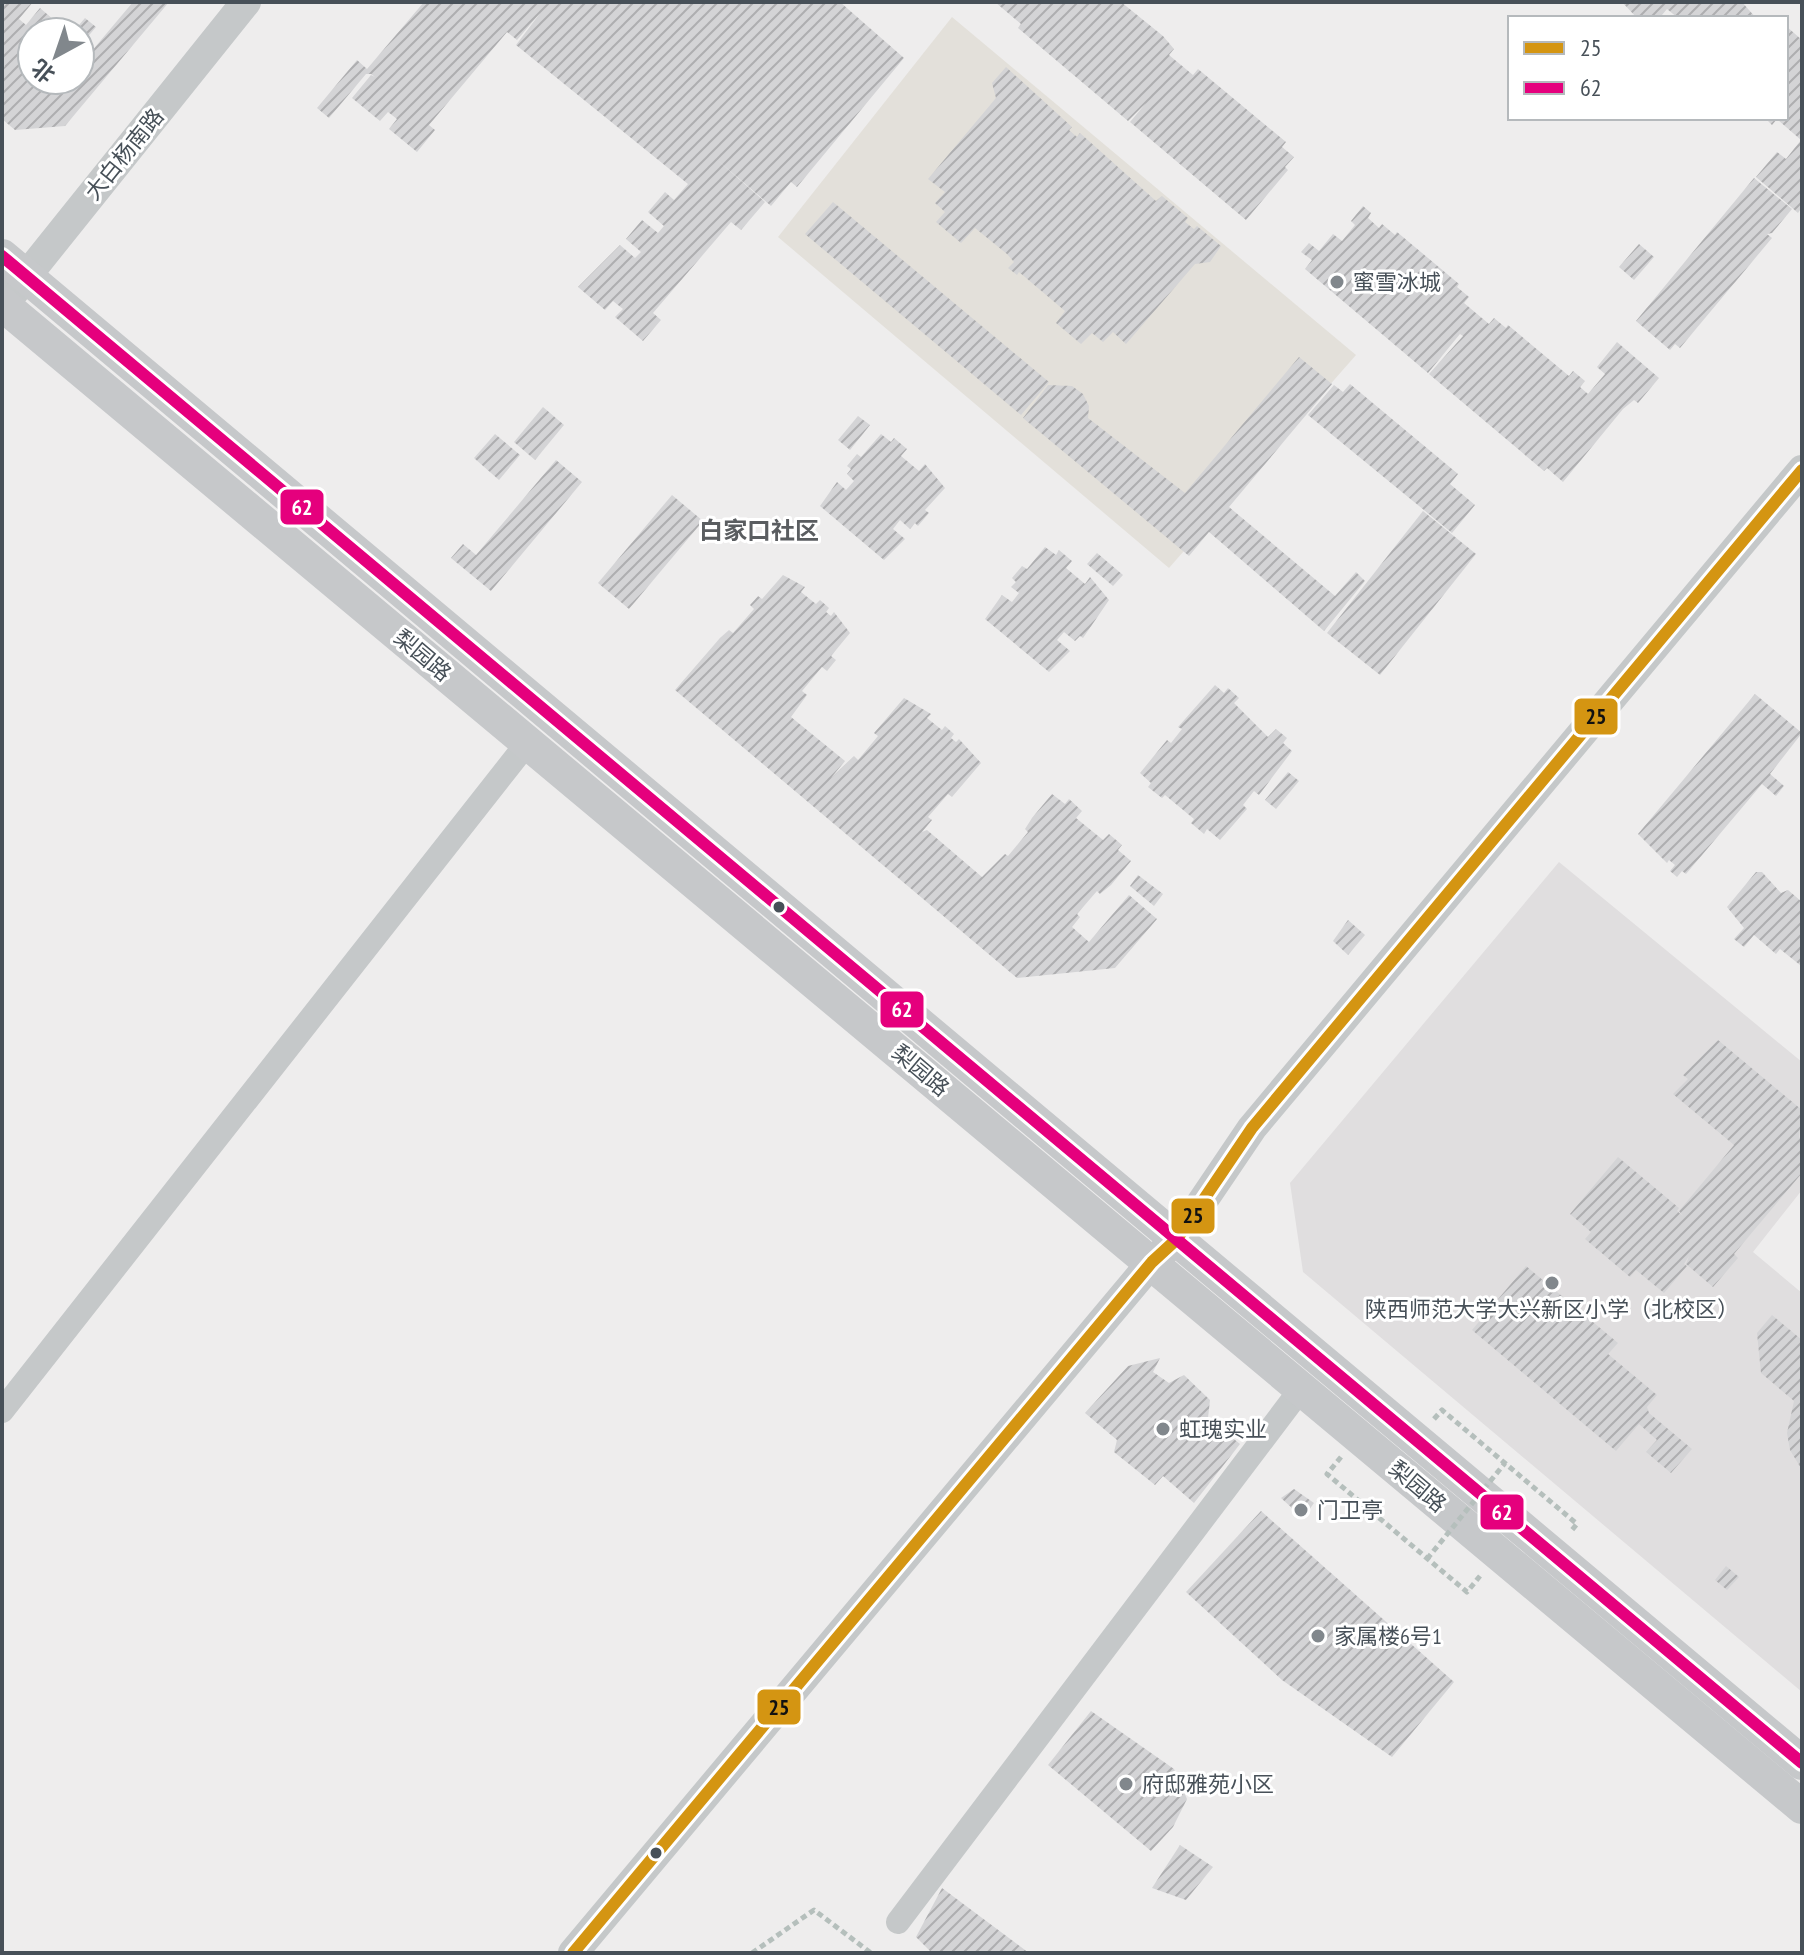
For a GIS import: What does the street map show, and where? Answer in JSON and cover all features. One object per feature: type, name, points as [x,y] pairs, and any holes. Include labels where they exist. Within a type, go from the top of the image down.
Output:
[{"type":"main road","name":"梨园路","points":[[14,267],[1802,1763]]},
{"type":"main road","name":"梨园路","points":[[2,305],[1802,1807]]},
{"type":"street","name":"大白杨南路","points":[[2,305],[14,267],[246,2]]},
{"type":"street","points":[[573,1953],[1152,1262],[1177,1239],[1252,1128],[1802,470]]},
{"type":"street","points":[[2,1411],[528,742]]},
{"type":"street","points":[[898,1922],[1301,1389]]},
{"type":"path","points":[[1442,1410],[1577,1524]]},
{"type":"path","points":[[1427,1559],[1505,1463]]},
{"type":"path","points":[[1327,1474],[1467,1592]]},
{"type":"path","points":[[752,1953],[814,1910],[871,1953]]},
{"type":"shaded area","points":[[952,17],[1356,355],[1169,568],[778,237]]},
{"type":"shaded area","name":"陕西师范大学大兴新区小学（北校区）","points":[[1559,862],[1802,1062],[1802,1190],[1753,1252],[1802,1293],[1802,1692],[1303,1272],[1290,1183]]},
{"type":"building","points":[[2,2],[33,2],[21,16],[16,16],[16,96],[90,96],[65,126],[15,130],[2,119],[2,66],[5,67],[2,64]]},
{"type":"building","points":[[133,2],[169,2],[96,89],[96,46]]},
{"type":"building","points":[[424,2],[840,2],[904,58],[797,187],[791,182],[771,206],[715,158],[765,202],[741,230],[731,222],[653,313],[661,320],[643,341],[615,317],[623,309],[613,301],[605,310],[578,287],[620,245],[635,258],[641,252],[626,239],[642,220],[658,233],[664,226],[648,212],[665,192],[674,200],[688,184],[516,45],[541,12],[517,40],[507,32],[429,125],[435,130],[417,152],[389,129],[397,119],[388,112],[380,121],[352,98],[371,75],[375,77],[371,74],[366,74],[329,118],[317,108],[357,60],[367,69]]},
{"type":"building","points":[[995,2],[1121,2],[1163,36],[1174,49],[1169,55],[1193,75],[1198,69],[1286,142],[1282,147],[1294,157],[1285,167],[1288,170],[1246,220],[1130,122],[1146,103],[1128,121],[1018,28],[1021,24]]},
{"type":"building","points":[[1622,2],[1742,2],[1754,16],[1676,16],[1667,9],[1663,16],[1635,16]]},
{"type":"building","points":[[40,8],[49,16],[33,16]]},
{"type":"building","points":[[1788,28],[1802,40],[1802,207],[1798,213],[1756,177],[1777,152],[1786,159],[1801,140],[1778,120],[1788,120]]},
{"type":"building","points":[[1006,67],[1072,127],[1069,130],[1077,137],[1080,133],[1156,201],[1162,196],[1188,218],[1185,222],[1194,229],[1197,226],[1221,246],[1210,262],[1195,264],[1126,344],[1113,332],[1103,342],[1092,333],[1081,344],[1056,323],[1065,311],[1019,272],[1017,275],[1008,268],[1014,262],[1007,254],[975,228],[961,243],[936,222],[945,212],[935,203],[945,192],[928,179],[996,98],[992,83]]},
{"type":"building","points":[[1754,178],[1792,209],[1772,233],[1767,234],[1772,238],[1680,348],[1675,344],[1670,350],[1636,321]]},
{"type":"building","points":[[833,202],[1049,382],[1021,415],[805,234]]},
{"type":"building","points":[[1363,206],[1371,213],[1368,218],[1379,228],[1382,224],[1395,235],[1397,232],[1459,284],[1457,287],[1469,297],[1464,303],[1489,324],[1494,318],[1506,328],[1508,325],[1569,376],[1573,371],[1585,381],[1580,387],[1588,394],[1605,374],[1597,367],[1617,342],[1659,378],[1638,403],[1634,400],[1623,409],[1563,482],[1547,468],[1544,471],[1429,374],[1463,336],[1460,334],[1428,373],[1305,269],[1312,260],[1301,252],[1309,243],[1319,251],[1333,234],[1342,241],[1355,225],[1351,221]]},
{"type":"building","points":[[1639,244],[1654,257],[1634,280],[1619,267]]},
{"type":"building","points":[[1299,357],[1332,384],[1229,507],[1335,596],[1356,572],[1365,581],[1324,631],[1209,532],[1189,556],[1023,418],[1048,385],[1072,386],[1083,394],[1089,406],[1088,418],[1185,493]]},
{"type":"building","points":[[1350,384],[1458,474],[1450,484],[1475,505],[1452,533],[1308,415],[1334,385],[1343,392]]},
{"type":"building","points":[[543,407],[564,425],[535,460],[514,442]]},
{"type":"building","points":[[858,416],[870,425],[850,450],[838,440]]},
{"type":"building","points":[[495,434],[520,455],[499,480],[474,458]]},
{"type":"building","points":[[881,434],[891,442],[894,438],[907,449],[901,456],[919,471],[925,464],[945,488],[925,510],[929,513],[918,526],[915,523],[910,529],[900,520],[893,529],[905,539],[884,560],[820,506],[837,482],[846,490],[854,481],[847,474],[851,469],[847,466],[857,454],[861,457]]},
{"type":"building","points":[[556,460],[582,482],[491,591],[451,558],[463,544],[476,555]]},
{"type":"building","points":[[672,495],[703,521],[629,609],[598,583]]},
{"type":"building","points":[[1423,511],[1476,554],[1380,675],[1327,633]]},
{"type":"building","points":[[1045,547],[1056,555],[1059,550],[1072,561],[1066,568],[1085,584],[1090,577],[1109,600],[1083,638],[1080,636],[1075,641],[1064,632],[1057,640],[1070,651],[1049,672],[985,619],[1002,595],[1012,602],[1019,593],[1011,587],[1016,582],[1012,578],[1022,566],[1027,569]]},
{"type":"building","points":[[1097,553],[1123,575],[1113,586],[1087,564]]},
{"type":"building","points":[[783,575],[805,587],[801,592],[816,604],[820,600],[829,608],[826,612],[831,616],[834,612],[850,633],[831,656],[836,660],[827,671],[822,667],[802,691],[807,695],[791,717],[845,761],[831,778],[854,756],[858,760],[878,736],[874,733],[904,698],[931,714],[927,718],[942,730],[945,726],[954,734],[951,738],[956,742],[959,739],[981,763],[952,797],[948,794],[928,817],[932,820],[922,832],[927,830],[982,877],[1005,854],[1008,856],[1028,832],[1025,829],[1032,818],[1052,794],[1065,804],[1069,799],[1082,811],[1076,818],[1103,840],[1109,834],[1122,845],[1118,850],[1131,861],[1111,885],[1100,894],[1097,891],[1077,914],[1080,917],[1072,927],[1089,942],[1129,895],[1157,919],[1115,968],[1017,978],[675,690],[720,638],[729,630],[733,633],[754,609],[750,605],[758,596],[762,599]]},
{"type":"building","points":[[1215,685],[1224,693],[1228,688],[1239,698],[1234,703],[1268,737],[1276,729],[1287,738],[1283,743],[1292,751],[1259,795],[1254,791],[1243,805],[1247,809],[1220,840],[1207,829],[1204,834],[1191,823],[1194,819],[1165,795],[1162,798],[1148,787],[1151,783],[1140,773],[1167,740],[1171,743],[1182,729],[1178,727]]},
{"type":"building","points":[[1755,694],[1802,733],[1770,774],[1784,786],[1776,796],[1762,784],[1686,874],[1682,871],[1677,877],[1670,871],[1675,865],[1669,860],[1667,863],[1638,834]]},
{"type":"building","points":[[1288,772],[1299,781],[1276,809],[1265,800]]},
{"type":"building","points":[[1756,872],[1762,872],[1781,893],[1788,890],[1802,902],[1800,965],[1780,949],[1776,954],[1754,935],[1744,947],[1734,939],[1744,928],[1727,907]]},
{"type":"building","points":[[1138,875],[1163,894],[1154,906],[1130,886]]},
{"type":"building","points":[[1348,920],[1365,935],[1348,955],[1333,941]]},
{"type":"building","points":[[1718,1040],[1802,1110],[1799,1137],[1802,1140],[1802,1173],[1734,1254],[1738,1258],[1713,1287],[1686,1264],[1689,1256],[1684,1264],[1687,1266],[1664,1293],[1636,1270],[1630,1277],[1585,1239],[1591,1232],[1570,1214],[1618,1157],[1679,1208],[1677,1211],[1683,1216],[1679,1211],[1734,1145],[1673,1094],[1688,1079],[1683,1075]]},
{"type":"building","points":[[1526,1266],[1618,1343],[1608,1354],[1657,1395],[1647,1407],[1649,1413],[1692,1449],[1671,1473],[1646,1452],[1657,1440],[1639,1424],[1616,1451],[1472,1330]]},
{"type":"building","points":[[1772,1315],[1802,1340],[1802,1470],[1790,1450],[1787,1433],[1794,1401],[1761,1373],[1757,1333]]},
{"type":"building","name":"虹瑰实业","points":[[1160,1358],[1153,1372],[1169,1383],[1184,1375],[1210,1400],[1208,1418],[1240,1444],[1194,1503],[1163,1476],[1155,1485],[1114,1452],[1117,1440],[1085,1413],[1128,1366]]},
{"type":"building","name":"门卫亭","points":[[1294,1489],[1314,1503],[1303,1518],[1281,1498]]},
{"type":"building","name":"家属楼6号1","points":[[1261,1511],[1454,1682],[1392,1757],[1282,1680],[1186,1592]]},
{"type":"building","points":[[1726,1566],[1739,1577],[1727,1590],[1715,1580]]},
{"type":"building","name":"府邸雅苑小区","points":[[1091,1711],[1174,1769],[1187,1799],[1173,1827],[1151,1851],[1048,1765]]},
{"type":"building","name":"府邸雅苑小区","points":[[1180,1845],[1213,1867],[1186,1900],[1152,1888]]},
{"type":"building","points":[[942,1888],[1029,1953],[932,1953],[916,1937]]},
{"type":"transit line","name":"62","points":[[2,256],[1802,1763]]},
{"type":"transit line","name":"25","points":[[573,1953],[1152,1262],[1177,1239],[1252,1128],[1802,470]]},
{"type":"place","name":"蜜雪冰城","points":[[1337,282]]},
{"type":"place","name":"陕西师范大学大兴新区小学（北校区）","points":[[1552,1283]]},
{"type":"place","name":"虹瑰实业","points":[[1163,1429]]},
{"type":"place","name":"门卫亭","points":[[1301,1510]]},
{"type":"place","name":"家属楼6号1","points":[[1318,1636]]},
{"type":"place","name":"府邸雅苑小区","points":[[1126,1784]]},
{"type":"district","name":"白家口社区","points":[[759,530]]}]
